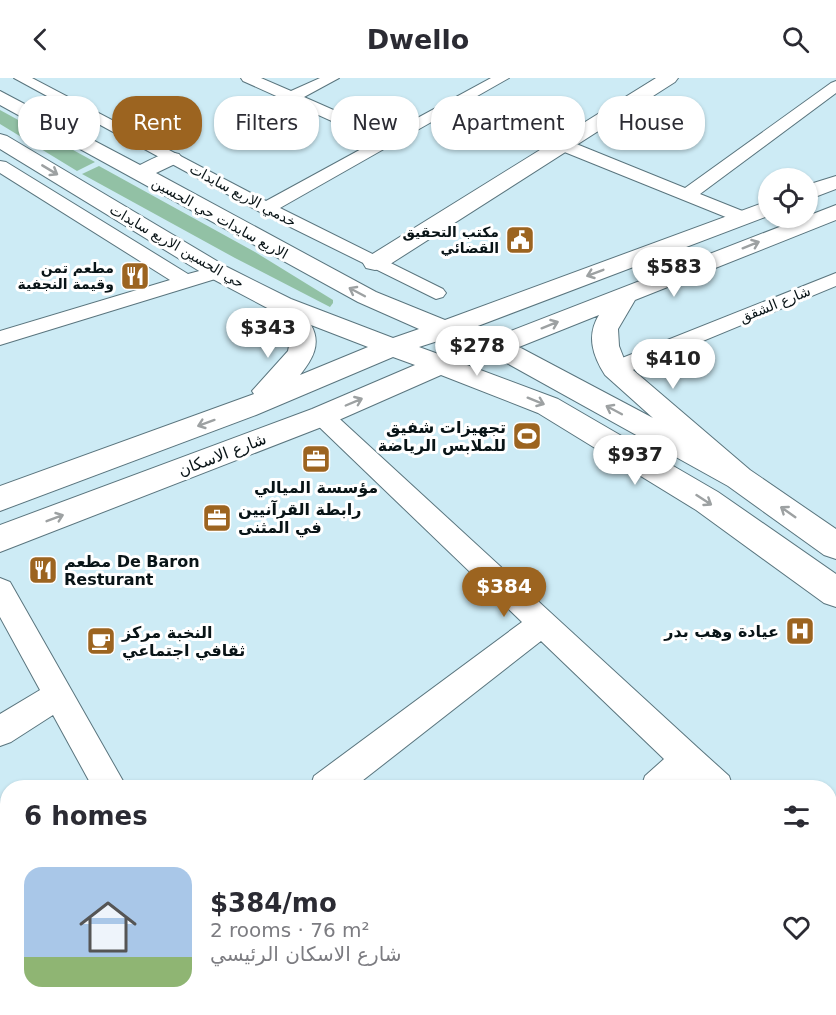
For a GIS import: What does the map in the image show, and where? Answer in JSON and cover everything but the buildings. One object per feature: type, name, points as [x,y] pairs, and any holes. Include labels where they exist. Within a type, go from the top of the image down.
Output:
[{"type":"street","points":[[27,81],[51,78]]},
{"type":"street","points":[[248,78],[289,96]]},
{"type":"street","points":[[293,96],[332,78]]},
{"type":"street","points":[[419,123],[502,78]]},
{"type":"street","points":[[585,131],[669,78]]},
{"type":"street","name":"خدمي الاربع سايدات","points":[[27,81],[266,208],[436,293]]},
{"type":"street","points":[[687,195],[832,93]]},
{"type":"street","name":"الاربع سايدات حي الحسين","points":[[0,97],[366,297],[444,330],[496,346],[740,478]]},
{"type":"street","name":"حي الحسين الاربع سايدات","points":[[0,140],[218,272],[282,304],[548,406],[707,501],[836,593]]},
{"type":"street","points":[[266,208],[370,150]]},
{"type":"street","points":[[375,263],[555,150]]},
{"type":"street","points":[[575,150],[743,218]]},
{"type":"street","points":[[140,173],[172,158]]},
{"type":"street","points":[[0,166],[185,281]]},
{"type":"street","points":[[818,189],[836,182]]},
{"type":"street","points":[[90,221],[115,209]]},
{"type":"street","points":[[0,499],[246,408],[396,346],[758,212]]},
{"type":"street","points":[[496,346],[836,212]]},
{"type":"street","points":[[0,338],[218,272]]},
{"type":"street","name":"شارع الشقق","points":[[615,369],[836,279]]},
{"type":"street","points":[[627,294],[604,325],[605,351],[615,369],[740,478],[836,546]]},
{"type":"street","points":[[246,408],[299,359],[304,334],[296,318],[282,304]]},
{"type":"street","points":[[0,315],[21,332]]},
{"type":"street","name":"شارع الاسكان","points":[[0,539],[322,416],[443,364],[496,346]]},
{"type":"street","points":[[322,416],[709,780]]},
{"type":"street","points":[[0,590],[107,780]]},
{"type":"street","points":[[337,780],[543,623]]},
{"type":"street","points":[[0,731],[59,695]]},
{"type":"street","points":[[665,780],[687,759]]},
{"type":"green space","points":[[0,110],[18,120],[18,135],[0,124]]},
{"type":"green space","points":[[43,150],[73,150],[95,162],[77,171]]},
{"type":"green space","points":[[99,166],[255,252],[333,300],[333,303],[330,307],[82,174]]},
{"type":"place","name":"مكتب التحقيق القضائي","points":[[520,240]]},
{"type":"place","name":"مطعم تمن وقيمة النجفية","points":[[135,276]]},
{"type":"place","name":"تجهيزات شفيق للملابس الرياضة","points":[[527,436]]},
{"type":"place","name":"مؤسسة الميالي","points":[[316,459]]},
{"type":"place","name":"رابطة القرآنيين في المثنى","points":[[217,518]]},
{"type":"place","name":"مطعم De Baron Resturant","points":[[43,570]]},
{"type":"place","name":"عيادة وهب بدر","points":[[800,631]]},
{"type":"place","name":"النخبة مركز ثقافي اجتماعي","points":[[101,641]]}]
